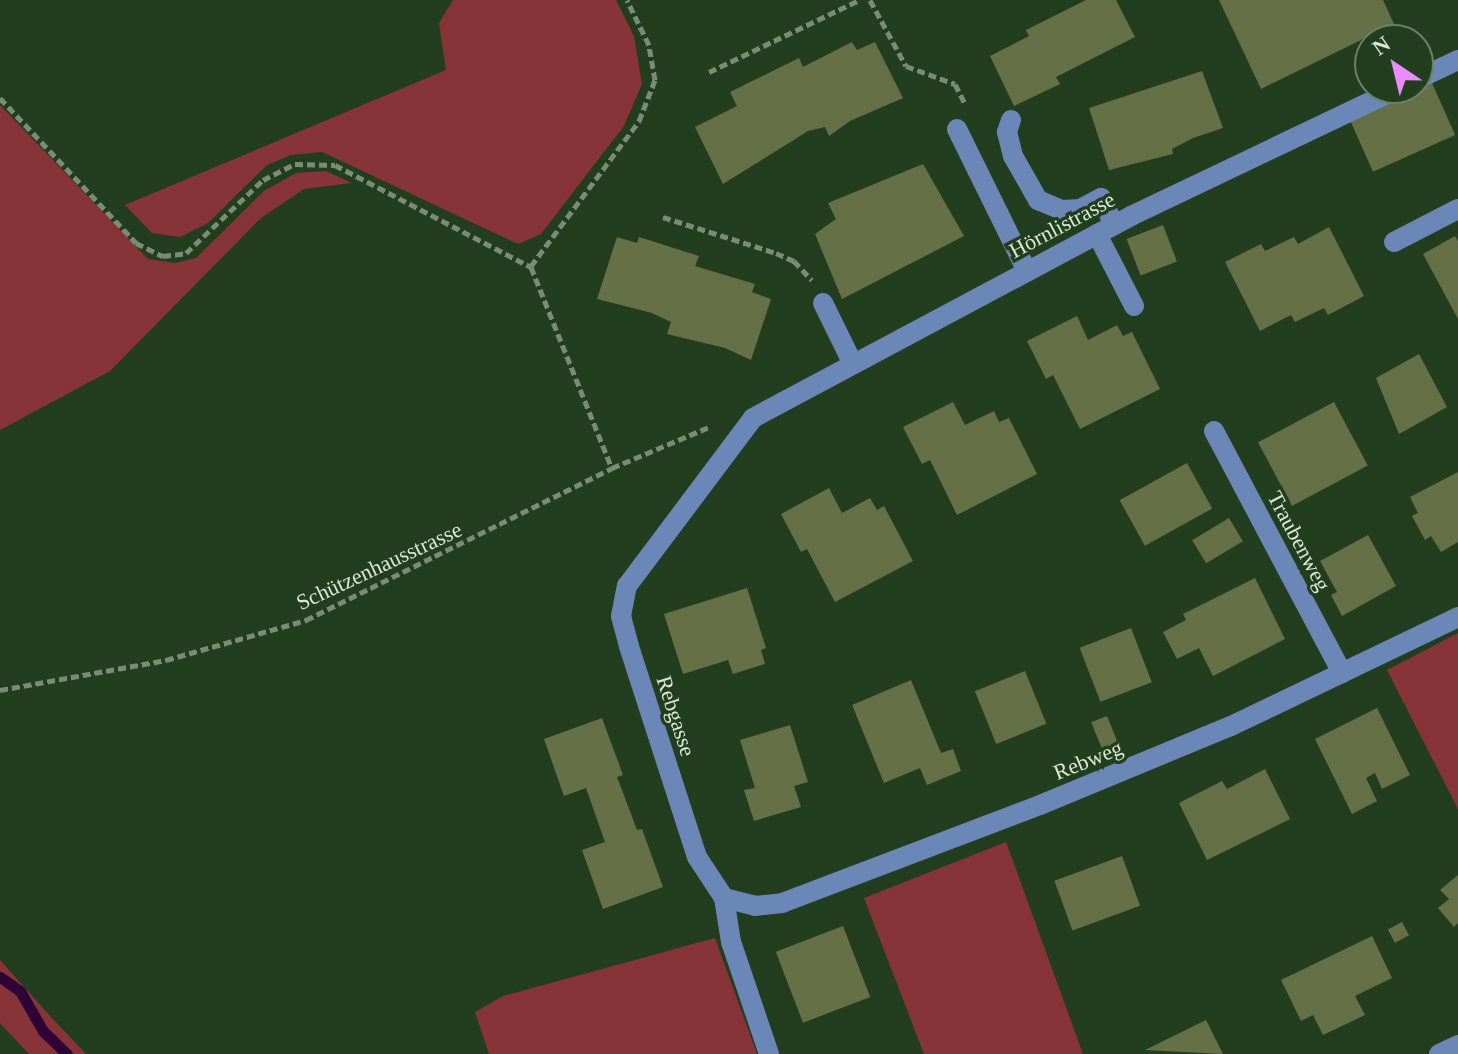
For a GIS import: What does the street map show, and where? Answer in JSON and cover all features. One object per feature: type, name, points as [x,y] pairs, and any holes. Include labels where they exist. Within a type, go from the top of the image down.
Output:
[{"type":"street","points":[[1434,71],[1458,60]]},
{"type":"street","name":"Hörnlistrasse","points":[[753,418],[852,362],[1106,230],[1366,104]]},
{"type":"street","points":[[1011,120],[1008,140],[1013,156],[1038,200],[1062,210],[1080,209],[1101,198],[1106,230],[1134,306]]},
{"type":"street","points":[[957,129],[1027,271]]},
{"type":"street","points":[[1394,242],[1458,209]]},
{"type":"street","points":[[823,303],[852,362]]},
{"type":"street","name":"Rebgasse","points":[[753,418],[627,586],[621,616],[697,857],[724,898],[731,942],[769,1054]]},
{"type":"street","name":"Traubenweg","points":[[1214,431],[1342,673]]},
{"type":"street","name":"Rebweg","points":[[724,898],[755,906],[782,903],[1124,771],[1458,617]]},
{"type":"street","points":[[1439,1054],[1458,1045]]},
{"type":"path","points":[[531,267],[639,121],[655,80],[649,45],[627,0]]},
{"type":"path","points":[[709,72],[859,0]]},
{"type":"path","points":[[0,98],[136,243],[163,256],[186,253],[263,180],[295,164],[335,165],[531,267],[612,468]]},
{"type":"path","points":[[663,217],[794,261],[807,272],[823,303]]},
{"type":"path","name":"Schützenhausstrasse","points":[[0,690],[166,660],[306,620],[612,468],[724,421],[753,418]]},
{"type":"shaded area","points":[[453,0],[616,0],[634,36],[642,84],[624,126],[541,234],[518,244],[322,152],[291,155],[267,165],[208,223],[180,237],[152,233],[125,205],[446,70],[439,23]]},
{"type":"shaded area","points":[[0,105],[148,259],[175,263],[196,258],[264,191],[296,173],[326,171],[352,183],[304,189],[261,218],[110,371],[0,430]]},
{"type":"shaded area","points":[[1458,633],[1458,809],[1387,670]]},
{"type":"shaded area","points":[[1006,842],[1083,1054],[924,1054],[864,898]]},
{"type":"shaded area","points":[[715,938],[757,1054],[489,1054],[475,1012],[503,996]]},
{"type":"shaded area","points":[[0,960],[86,1054],[29,1054],[0,1023]]},
{"type":"building","points":[[1086,0],[1116,0],[1135,37],[1056,77],[1060,84],[1014,106],[990,56],[1029,36],[1026,30]]},
{"type":"building","points":[[1219,0],[1383,0],[1394,24],[1354,24],[1354,44],[1261,89]]},
{"type":"building","points":[[852,42],[857,50],[875,42],[903,98],[850,121],[829,136],[825,127],[808,131],[723,184],[695,127],[737,106],[730,92],[799,58],[803,67]]},
{"type":"building","points":[[1202,71],[1223,128],[1193,138],[1172,149],[1173,154],[1109,170],[1089,108]]},
{"type":"building","points":[[1434,87],[1455,135],[1373,172],[1350,120],[1385,104],[1434,104]]},
{"type":"building","points":[[923,164],[964,236],[842,299],[815,234],[836,219],[828,203]]},
{"type":"building","points":[[1163,225],[1177,261],[1141,275],[1127,239]]},
{"type":"building","points":[[1329,227],[1364,296],[1328,315],[1324,308],[1295,322],[1291,315],[1260,331],[1225,262],[1261,244],[1265,251],[1294,237],[1298,244]]},
{"type":"building","points":[[1455,236],[1458,241],[1458,319],[1423,254]]},
{"type":"building","points":[[617,237],[637,243],[639,237],[699,256],[695,266],[755,284],[752,292],[771,299],[751,360],[725,348],[667,334],[671,322],[652,313],[597,299]]},
{"type":"building","points":[[1077,316],[1088,340],[1117,325],[1123,336],[1132,332],[1160,389],[1080,429],[1053,375],[1046,379],[1027,341]]},
{"type":"building","points":[[1419,354],[1447,407],[1399,434],[1376,378]]},
{"type":"building","points":[[953,402],[965,425],[994,411],[999,422],[1009,418],[1037,474],[957,515],[930,460],[922,464],[903,427]]},
{"type":"building","points":[[1334,402],[1368,466],[1292,506],[1258,442]]},
{"type":"building","points":[[1187,463],[1212,508],[1145,546],[1120,500]]},
{"type":"building","points":[[1458,472],[1458,542],[1441,552],[1431,536],[1425,540],[1412,516],[1418,513],[1410,497]]},
{"type":"building","points":[[829,488],[842,513],[870,498],[877,510],[884,506],[913,561],[835,602],[807,549],[801,552],[781,514]]},
{"type":"building","points":[[1229,518],[1243,541],[1206,563],[1192,540]]},
{"type":"building","points":[[1368,535],[1396,586],[1342,616],[1331,595],[1337,592],[1320,561]]},
{"type":"building","points":[[1255,578],[1285,639],[1213,676],[1199,648],[1177,659],[1163,632],[1186,620],[1183,614]]},
{"type":"building","points":[[747,588],[766,648],[761,650],[765,664],[733,674],[728,660],[683,674],[664,614]]},
{"type":"building","points":[[1131,628],[1152,682],[1100,702],[1080,648]]},
{"type":"building","points":[[1025,671],[1046,724],[996,744],[975,691]]},
{"type":"building","points":[[911,680],[941,753],[953,749],[961,771],[927,785],[920,768],[884,783],[852,705]]},
{"type":"building","points":[[1377,708],[1410,775],[1382,789],[1375,773],[1366,778],[1377,801],[1352,814],[1315,739]]},
{"type":"building","points":[[1107,716],[1119,746],[1103,752],[1091,722]]},
{"type":"building","points":[[602,718],[623,775],[617,777],[637,830],[642,829],[663,887],[603,909],[582,850],[605,842],[586,788],[564,796],[544,739]]},
{"type":"building","points":[[790,725],[808,782],[794,786],[801,807],[754,821],[744,790],[755,788],[740,740]]},
{"type":"building","points":[[1265,769],[1290,819],[1207,860],[1179,803],[1222,781],[1227,789]]},
{"type":"building","points":[[1122,856],[1140,906],[1072,930],[1054,881]]},
{"type":"building","points":[[1458,875],[1458,923],[1454,927],[1438,908],[1449,899],[1440,890]]},
{"type":"building","points":[[1402,922],[1409,935],[1395,943],[1388,930]]},
{"type":"building","points":[[843,926],[870,997],[803,1023],[776,952]]},
{"type":"building","points":[[1372,936],[1392,978],[1355,996],[1365,1015],[1323,1035],[1313,1015],[1301,1021],[1281,980]]},
{"type":"building","points":[[1206,1020],[1223,1054],[1145,1050]]},
{"type":"waterway","points":[[0,977],[20,991],[43,1031],[67,1054]]}]
